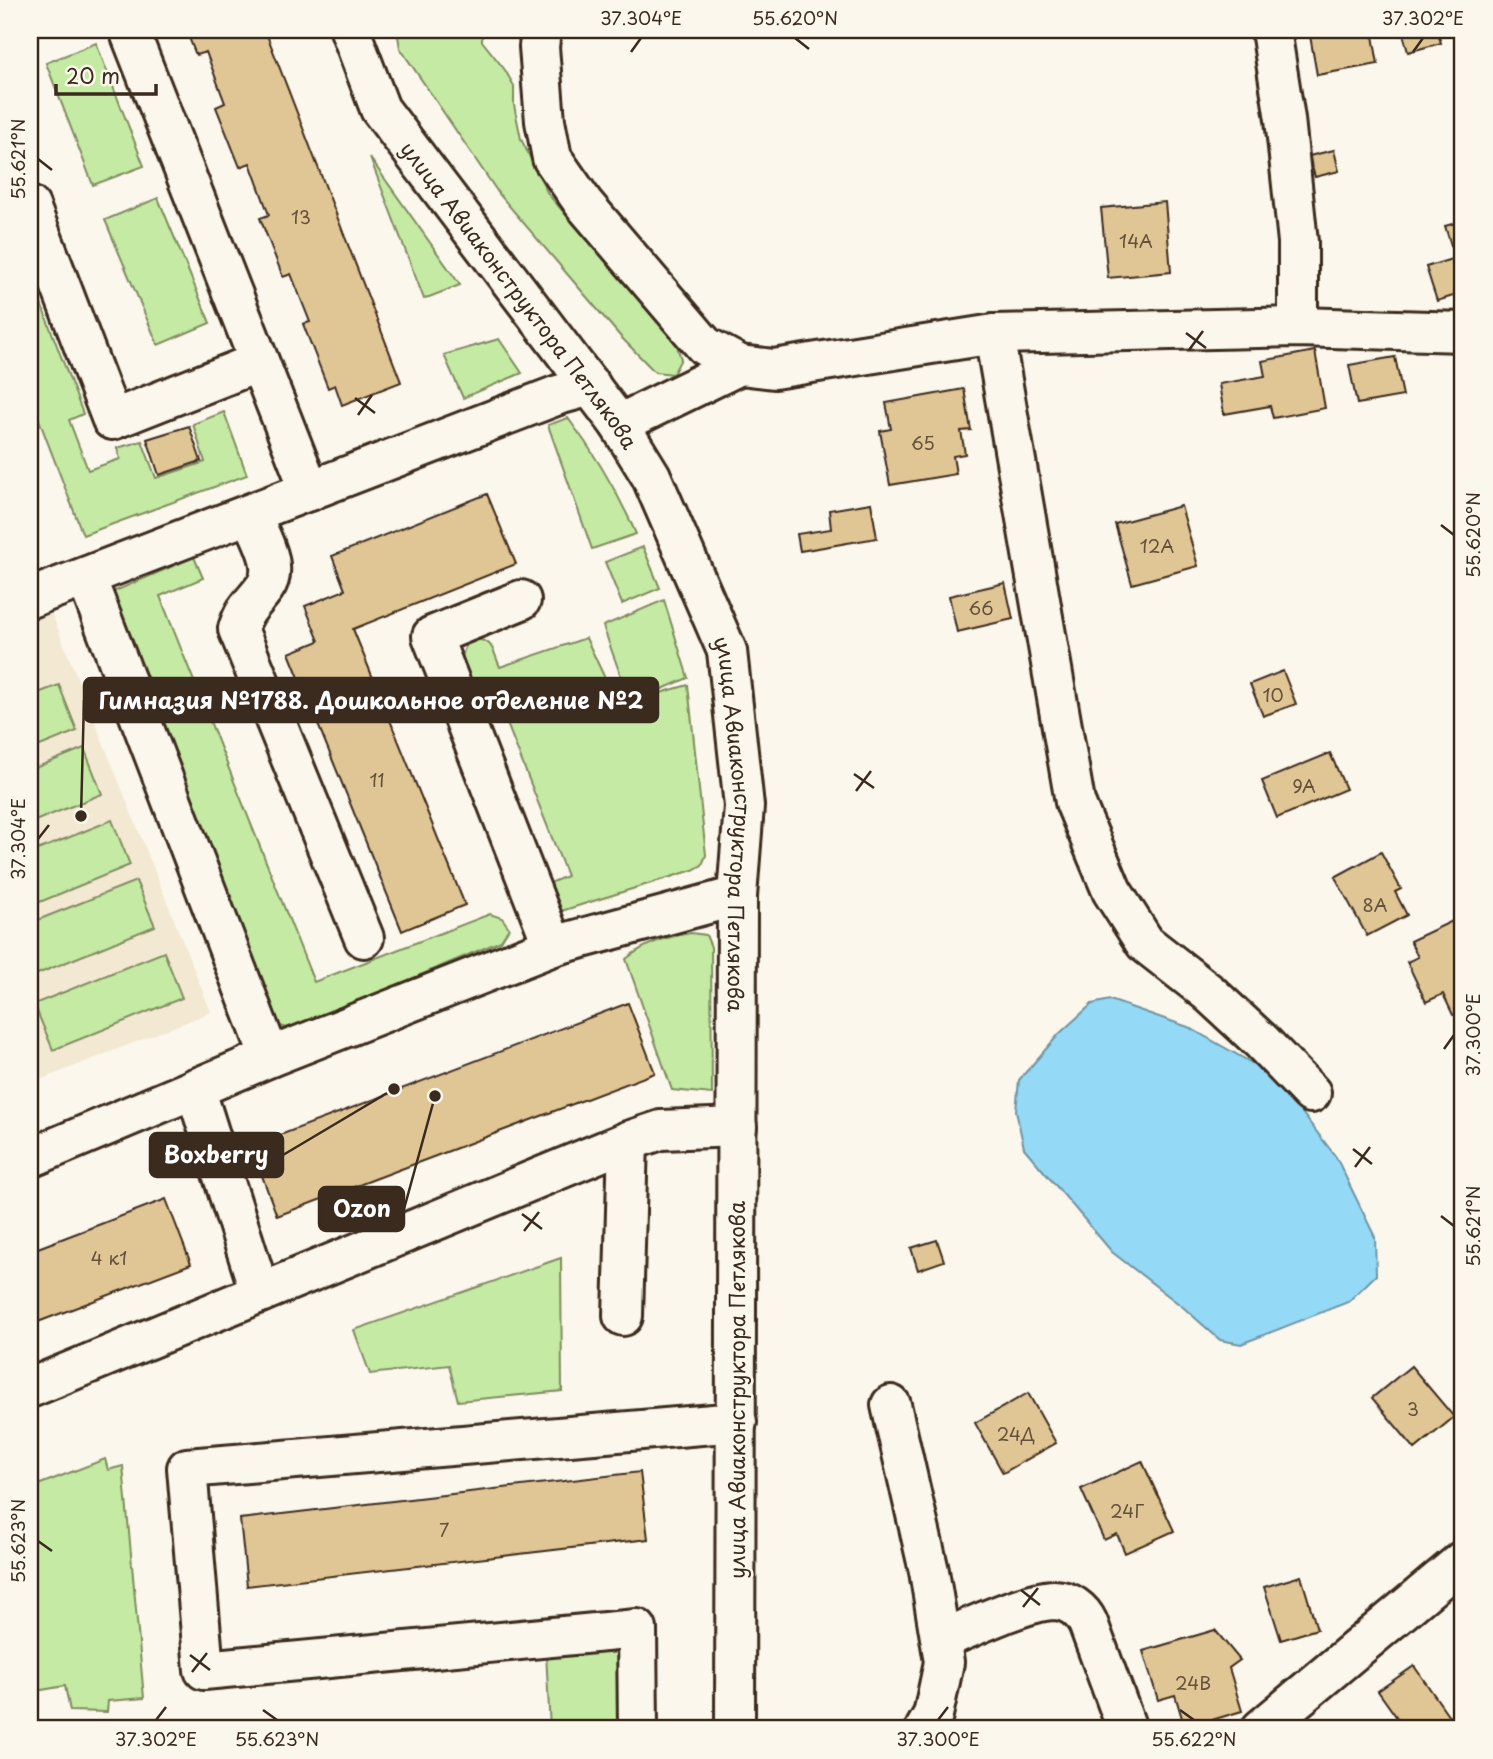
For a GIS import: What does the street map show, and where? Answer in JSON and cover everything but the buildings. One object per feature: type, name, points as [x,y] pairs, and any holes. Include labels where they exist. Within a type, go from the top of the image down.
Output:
[{"type":"street","points":[[129,30],[310,491]]},
{"type":"street","name":"улица Авиаконструктора Петлякова","points":[[350,30],[380,109],[619,424],[651,476],[727,651],[744,806],[737,896],[735,1729]]},
{"type":"street","points":[[541,30],[539,47],[545,121],[552,158],[584,204],[705,346],[740,365],[774,369],[994,334],[1298,327],[1463,332]]},
{"type":"street","points":[[1271,30],[1285,119],[1298,242],[1298,327]]},
{"type":"street","points":[[30,206],[112,420],[259,362]]},
{"type":"street","points":[[994,334],[1075,802],[1112,891],[1145,943],[1209,993],[1261,1041],[1311,1093]]},
{"type":"street","points":[[619,424],[740,365]]},
{"type":"street","points":[[32,592],[86,577],[558,395],[590,386]]},
{"type":"street","points":[[251,514],[272,568],[267,585],[243,611],[238,629],[363,938]]},
{"type":"street","points":[[86,577],[270,1057]]},
{"type":"street","points":[[521,600],[432,636],[553,946]]},
{"type":"street","points":[[30,1158],[270,1057],[553,946],[737,896]]},
{"type":"street","points":[[195,1088],[260,1293]]},
{"type":"street","points":[[30,1388],[628,1141],[661,1130],[737,1128]]},
{"type":"street","points":[[623,1316],[628,1141]]},
{"type":"street","points":[[891,1405],[929,1571],[944,1662],[933,1715],[925,1729]]},
{"type":"street","points":[[638,1729],[636,1629],[204,1670],[187,1468],[737,1422]]},
{"type":"street","points":[[1261,1729],[1463,1560]]},
{"type":"street","points":[[941,1640],[1033,1604],[1056,1600],[1071,1604],[1083,1613],[1088,1623],[1127,1729]]},
{"type":"shaded area","points":[[51,612],[211,1012],[30,1084],[30,621]]},
{"type":"green space","points":[[397,30],[482,30],[482,41],[514,86],[514,105],[521,139],[548,194],[676,343],[681,359],[673,374],[655,372],[620,336],[499,194],[400,48]]},
{"type":"green space","points":[[96,43],[144,166],[93,185],[46,63]]},
{"type":"green space","points":[[370,158],[460,285],[424,299]]},
{"type":"green space","points":[[158,198],[210,323],[158,345],[105,220]]},
{"type":"green space","points":[[30,275],[83,414],[69,420],[88,470],[120,459],[117,448],[142,441],[156,478],[205,462],[193,424],[224,412],[247,475],[83,535],[30,396]]},
{"type":"green space","points":[[499,339],[522,373],[463,398],[444,355]]},
{"type":"green space","points":[[568,418],[622,503],[636,534],[592,549],[548,425]]},
{"type":"green space","points":[[643,547],[660,588],[622,604],[605,562]]},
{"type":"green space","points":[[194,557],[203,578],[160,596],[314,982],[490,914],[502,918],[509,928],[501,941],[292,1029],[280,1026],[108,594]]},
{"type":"green space","points":[[664,600],[688,678],[639,699],[688,685],[706,855],[702,865],[693,870],[555,913],[545,885],[567,876],[493,688],[472,696],[462,668],[465,647],[470,640],[488,643],[500,667],[586,638],[618,706],[630,702],[603,626]]},
{"type":"green space","points":[[59,685],[77,731],[30,750],[30,696]]},
{"type":"green space","points":[[84,748],[102,794],[30,823],[30,770]]},
{"type":"green space","points":[[112,820],[130,865],[30,906],[30,853]]},
{"type":"green space","points":[[136,881],[155,926],[30,977],[30,923]]},
{"type":"green space","points":[[691,933],[706,935],[711,947],[712,1094],[672,1090],[626,959],[657,942]]},
{"type":"green space","points":[[164,952],[182,998],[53,1050],[34,1004]]},
{"type":"green space","points":[[561,1258],[562,1391],[458,1401],[449,1365],[370,1374],[354,1330]]},
{"type":"green space","points":[[105,1459],[108,1470],[123,1466],[144,1698],[108,1701],[107,1712],[70,1711],[65,1686],[30,1692],[30,1488]]},
{"type":"green space","points":[[617,1650],[625,1662],[624,1729],[550,1729],[546,1652]]},
{"type":"water","points":[[1110,1000],[1188,1027],[1273,1075],[1336,1157],[1375,1237],[1376,1275],[1348,1302],[1241,1344],[1220,1340],[1112,1252],[1024,1148],[1016,1111],[1019,1080],[1059,1034],[1092,1004]]},
{"type":"place","name":"Гимназия №1788. Дошкольное отделение №2","points":[[81,816]]},
{"type":"place","name":"Boxberry","points":[[394,1089]]},
{"type":"place","name":"Ozon","points":[[435,1096]]}]
